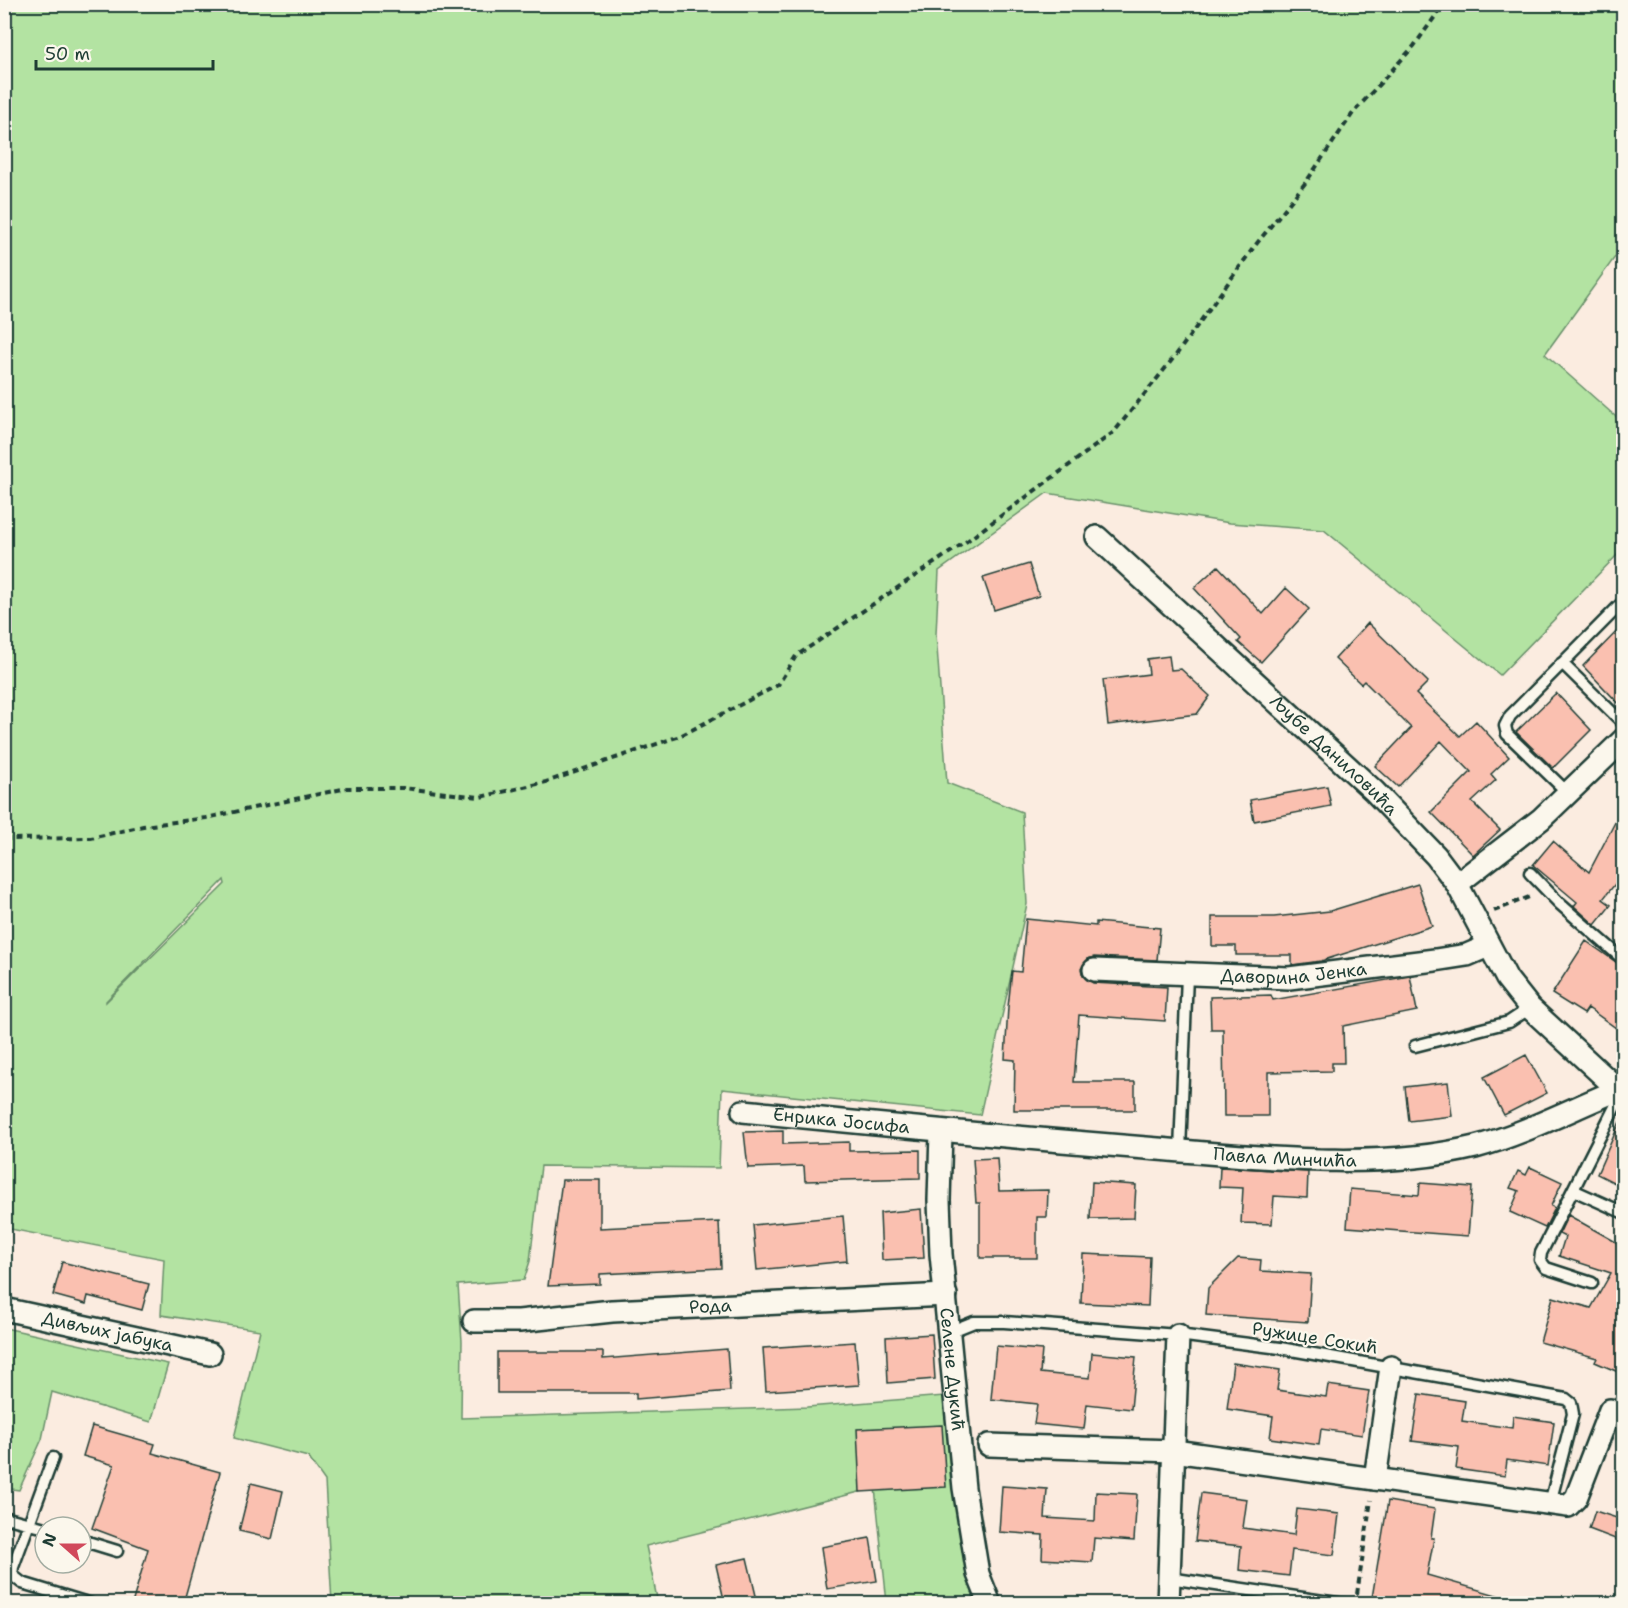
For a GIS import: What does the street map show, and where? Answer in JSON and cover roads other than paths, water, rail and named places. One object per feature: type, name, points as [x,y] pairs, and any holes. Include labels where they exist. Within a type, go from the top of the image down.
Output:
[{"type":"street","name":"Љубе Даниловића","points":[[1097,537],[1374,791],[1436,856],[1457,884],[1507,979],[1530,1008],[1621,1093]]},
{"type":"street","points":[[1457,884],[1533,826],[1620,749]]},
{"type":"street","name":"Даворина Јенка","points":[[1094,969],[1289,978],[1467,955],[1488,946]]},
{"type":"street","name":"Павла Минчића","points":[[941,1132],[1180,1151],[1332,1159],[1428,1155],[1474,1147],[1506,1137],[1621,1093]]},
{"type":"street","name":"Енрика Јосифа","points":[[743,1111],[941,1132]]},
{"type":"street","name":"Селене Дукић","points":[[941,1132],[939,1200],[949,1332],[971,1533],[978,1574],[990,1604]]},
{"type":"street","name":"Рода","points":[[474,1321],[519,1321],[612,1311],[946,1295]]},
{"type":"street","name":"Дивљих јабука","points":[[4,1309],[210,1354]]},
{"type":"street","points":[[1168,1604],[1178,1335]]},
{"type":"street","points":[[1375,1479],[1391,1367]]},
{"type":"street","points":[[989,1445],[1174,1451],[1568,1506],[1573,1503],[1616,1412]]},
{"type":"lane","points":[[1568,793],[1507,734],[1505,726],[1510,716],[1623,601]]},
{"type":"lane","points":[[1562,663],[1623,724]]},
{"type":"lane","points":[[1530,873],[1623,960]]},
{"type":"lane","points":[[1180,1151],[1186,975]]},
{"type":"lane","points":[[1415,1046],[1509,1022],[1530,1008]]},
{"type":"lane","points":[[1592,1282],[1546,1268],[1540,1260],[1621,1093]]},
{"type":"lane","points":[[1573,1190],[1623,1213]]},
{"type":"lane","name":"Ружице Сокић","points":[[949,1332],[974,1322],[1004,1322],[1178,1335],[1280,1348],[1566,1399],[1571,1403],[1573,1414],[1550,1503]]},
{"type":"lane","points":[[53,1458],[12,1568],[12,1575],[16,1580],[91,1604]]},
{"type":"lane","points":[[4,1517],[33,1524]]},
{"type":"lane","points":[[93,1544],[117,1551]]},
{"type":"lane","points":[[1169,1578],[1344,1604]]}]
